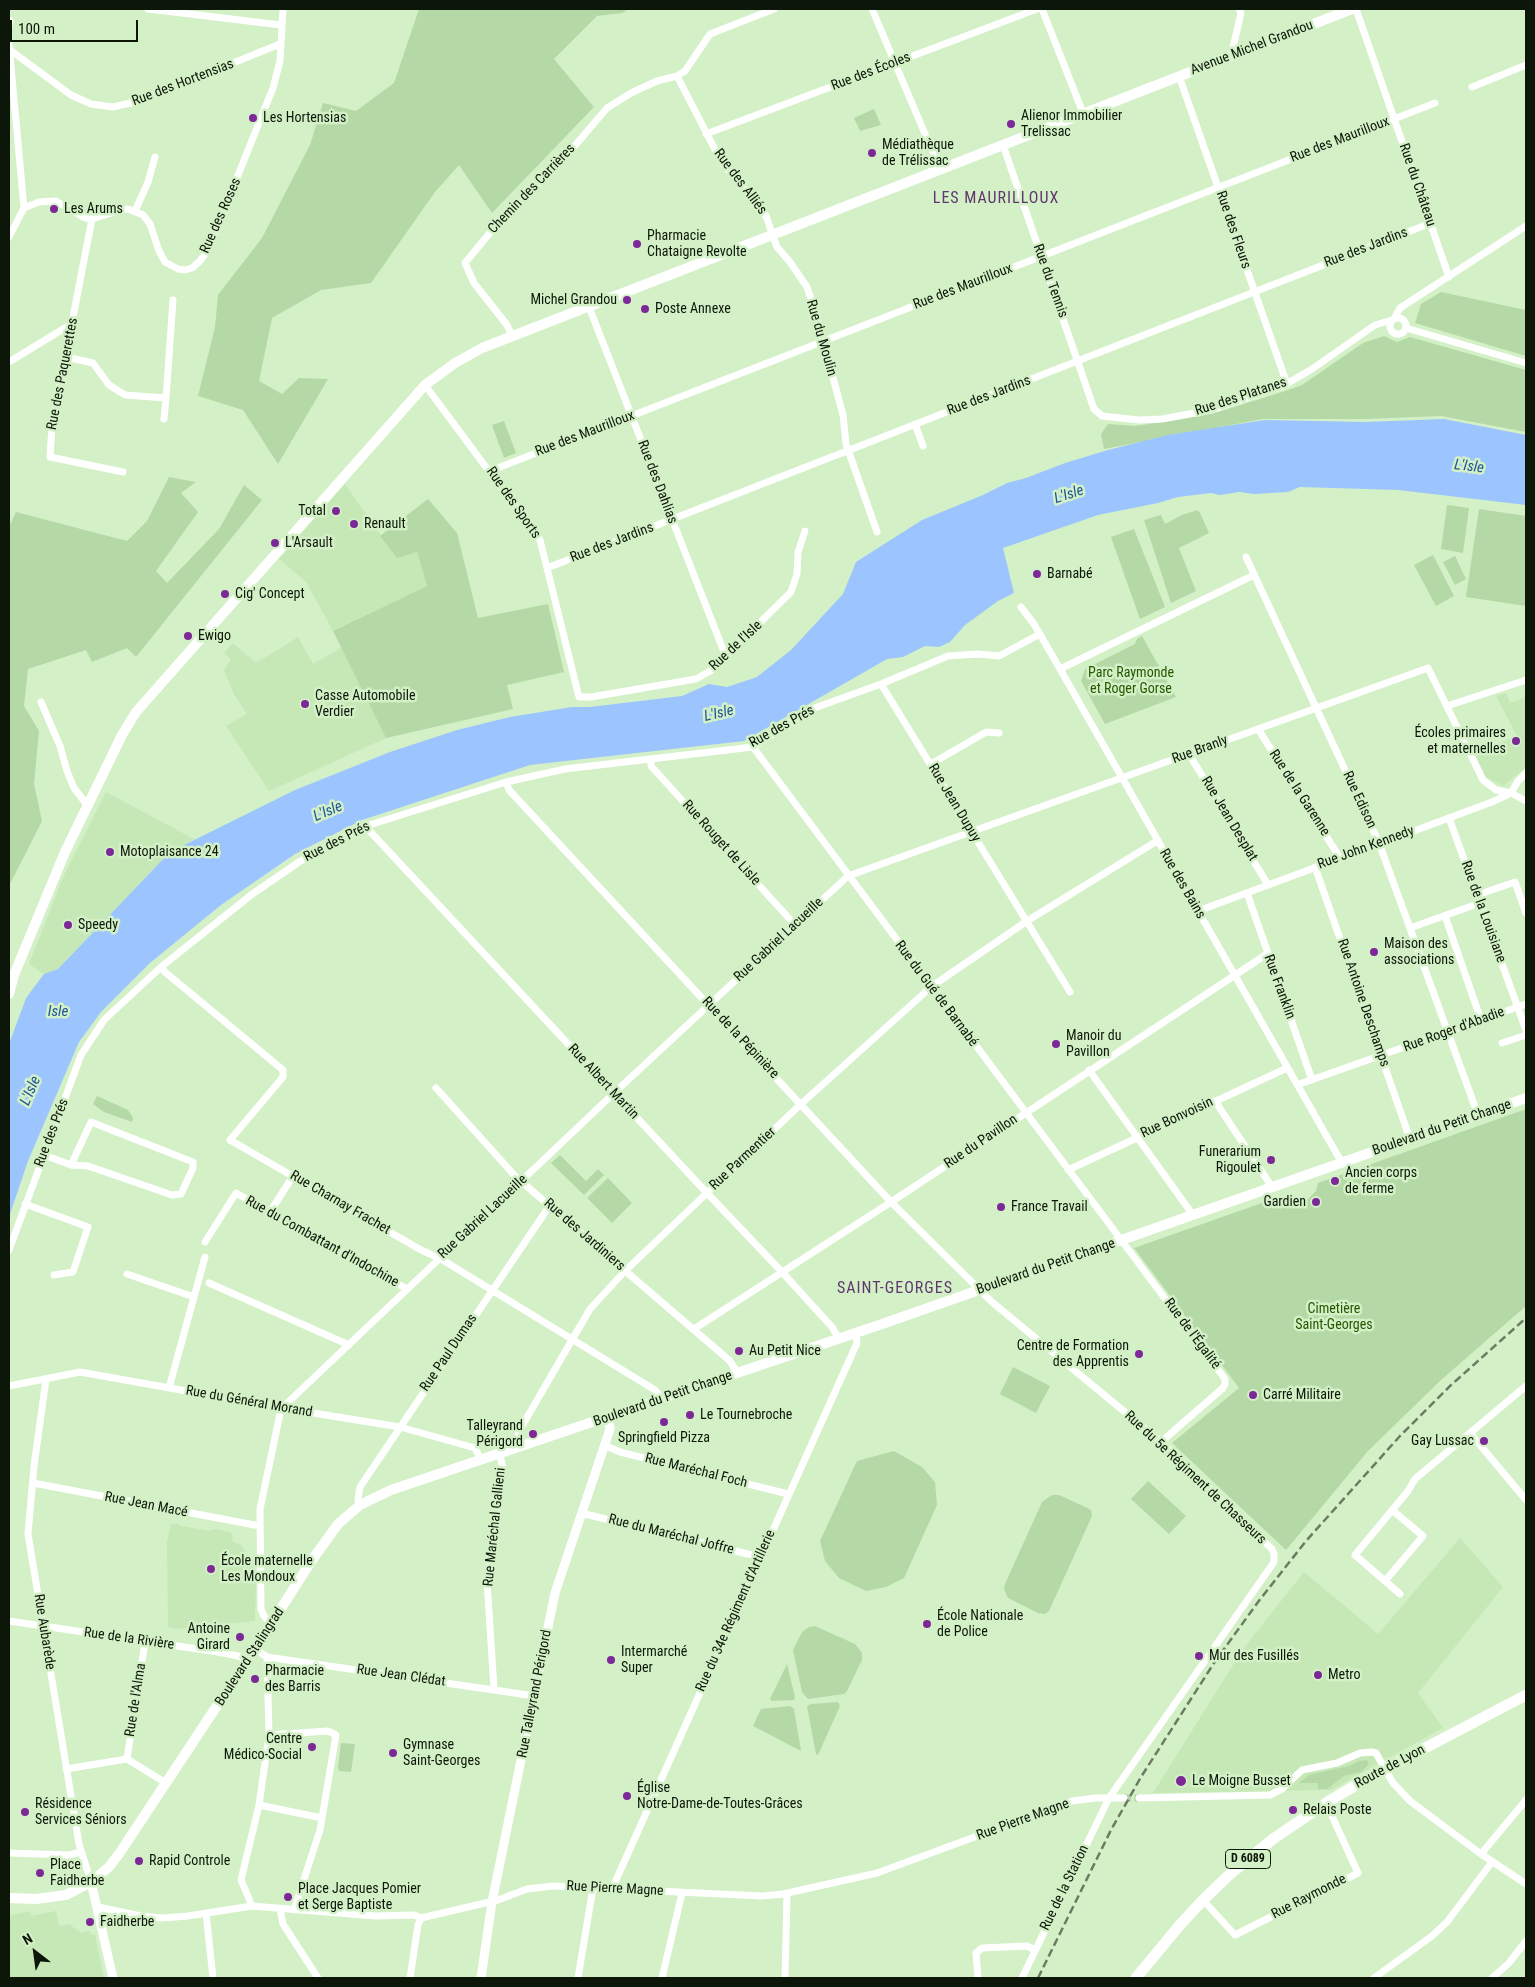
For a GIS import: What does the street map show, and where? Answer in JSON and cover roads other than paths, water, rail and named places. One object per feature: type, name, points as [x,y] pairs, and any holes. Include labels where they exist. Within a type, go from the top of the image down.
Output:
[{"type":"main road","name":"Avenue Michel Grandou","points":[[14,975],[64,852],[136,712],[425,385],[455,363],[482,348],[512,336],[1352,9]]},
{"type":"main road","points":[[9,985],[14,975]]},
{"type":"main road","points":[[9,994],[14,975]]},
{"type":"main road","name":"Boulevard du Petit Change","points":[[536,1441],[839,1339],[1526,1098]]},
{"type":"main road","name":"Boulevard Stalingrad","points":[[91,1882],[119,1854],[331,1533],[349,1513],[360,1505],[391,1490],[536,1441]]},
{"type":"main road","name":"Route de Lyon","points":[[1136,1978],[1203,1900],[1267,1843],[1326,1803],[1385,1769],[1526,1695]]},
{"type":"main road","points":[[9,1898],[36,1899],[58,1897],[76,1891],[91,1882]]},
{"type":"street","points":[[148,9],[281,25]]},
{"type":"street","name":"Rue des Roses","points":[[135,211],[142,215],[150,224],[159,251],[165,262],[172,268],[185,270],[192,268],[200,261],[208,250],[271,95],[280,62],[283,9]]},
{"type":"street","points":[[677,76],[685,71],[710,34],[774,9]]},
{"type":"street","points":[[872,9],[931,148],[942,169]]},
{"type":"street","name":"Rue des Écoles","points":[[706,134],[1037,9]]},
{"type":"street","points":[[1042,9],[1084,114]]},
{"type":"street","points":[[1231,56],[1241,13],[1239,9]]},
{"type":"street","name":"Rue du Château","points":[[1356,9],[1449,277]]},
{"type":"street","name":"Rue des Hortensias","points":[[9,47],[71,95],[91,104],[113,107],[139,101],[280,44]]},
{"type":"street","points":[[9,47],[24,208],[9,237]]},
{"type":"street","points":[[1472,87],[1526,65]]},
{"type":"street","name":"Rue des Alliés","points":[[677,76],[706,134],[726,167],[766,216],[774,234]]},
{"type":"street","name":"Chemin des Carrières","points":[[512,336],[507,325],[474,283],[465,263],[503,217],[561,162],[607,108],[631,93],[658,81],[677,76]]},
{"type":"street","name":"Rue des Fleurs","points":[[1179,76],[1287,384]]},
{"type":"street","name":"Rue des Maurilloux","points":[[490,472],[1435,103]]},
{"type":"street","name":"Rue du Tennis","points":[[1003,145],[1094,409],[1100,415]]},
{"type":"street","points":[[24,208],[39,202],[56,201],[84,218],[92,219],[121,210],[135,211],[148,182],[154,157]]},
{"type":"street","name":"Rue des Paquerettes","points":[[92,219],[52,426],[50,457],[123,472]]},
{"type":"street","name":"Rue des Jardins","points":[[547,568],[1431,223]]},
{"type":"street","name":"Rue des Platanes","points":[[1390,329],[1398,310],[1526,226]]},
{"type":"street","name":"Rue du Moulin","points":[[774,234],[777,247],[806,287],[824,341],[843,415],[848,450],[878,532]]},
{"type":"street","points":[[164,419],[173,300]]},
{"type":"street","points":[[1368,330],[1382,328],[1390,329],[1394,333],[1399,334],[1404,332],[1407,304]]},
{"type":"street","name":"Rue des Dahlias","points":[[589,307],[726,657]]},
{"type":"street","name":"Rue des Platanes","points":[[1100,415],[1108,418],[1162,419],[1211,410],[1287,384],[1375,325],[1399,318],[1405,324]]},
{"type":"street","points":[[9,362],[73,324]]},
{"type":"street","points":[[1405,324],[1526,363]]},
{"type":"street","points":[[66,357],[94,363],[109,385],[125,395],[166,398]]},
{"type":"street","name":"Rue des Sports","points":[[425,385],[540,540],[579,697]]},
{"type":"street","points":[[915,424],[923,446]]},
{"type":"street","name":"Rue de l'Isle","points":[[579,697],[591,697],[696,678],[712,670],[791,592],[797,574],[798,552],[805,531]]},
{"type":"street","name":"Rue Edison","points":[[1246,557],[1380,843],[1478,1115]]},
{"type":"street","points":[[1060,669],[1254,575]]},
{"type":"street","name":"Rue des Bains","points":[[1021,607],[1040,634],[1286,1068],[1342,1163]]},
{"type":"street","name":"Rue des Prés","points":[[9,1250],[81,1054],[104,1020],[160,966],[298,862],[365,826],[506,782],[565,768],[752,747],[809,710],[881,684],[948,656],[978,654],[999,656],[1040,634]]},
{"type":"street","name":"Rue Branly","points":[[848,876],[1428,668],[1447,706]]},
{"type":"street","points":[[1526,680],[1447,706],[1483,780],[1496,790],[1511,793],[1526,800]]},
{"type":"street","name":"Rue Jean Dupuy","points":[[881,684],[1070,992]]},
{"type":"street","points":[[40,702],[60,746],[74,788],[88,806]]},
{"type":"street","name":"Rue de la Garenne","points":[[1258,729],[1340,858]]},
{"type":"street","points":[[931,764],[986,732],[999,733]]},
{"type":"street","name":"Rue du Gué de Barnabé","points":[[752,747],[1121,1241]]},
{"type":"street","name":"Rue Jean Desplat","points":[[1189,754],[1268,885]]},
{"type":"street","name":"Rue Rouget de Lisle","points":[[651,759],[652,766],[795,925]]},
{"type":"street","points":[[1511,793],[1518,781],[1526,773]]},
{"type":"street","name":"Rue de la Pépinière","points":[[506,782],[509,790],[891,1202],[980,1290]]},
{"type":"street","name":"Rue John Kennedy","points":[[1198,911],[1449,818],[1511,793]]},
{"type":"street","name":"Rue de la Louisiane","points":[[1449,818],[1526,1030]]},
{"type":"street","name":"Rue Albert Martin","points":[[365,826],[706,1193],[782,1272],[832,1327],[839,1339]]},
{"type":"street","name":"Rue Parmentier","points":[[520,1447],[518,1433],[590,1309],[706,1193],[931,987],[1027,921],[1157,841]]},
{"type":"street","name":"Rue Antoine Deschamps","points":[[1315,867],[1410,1139]]},
{"type":"street","name":"Rue Gabriel Lacueille","points":[[282,1408],[614,1093],[848,876]]},
{"type":"street","points":[[1477,895],[1515,882],[1526,913]]},
{"type":"street","name":"Rue Franklin","points":[[1246,893],[1312,1080]]},
{"type":"street","points":[[1410,928],[1480,903]]},
{"type":"street","points":[[1445,916],[1481,1020]]},
{"type":"street","name":"Rue du Pavillon","points":[[694,1329],[891,1202],[1267,954]]},
{"type":"street","name":"Rue Charnay Frachet","points":[[160,966],[283,1070],[283,1077],[230,1140],[440,1259],[655,1390],[662,1398]]},
{"type":"street","name":"Rue Roger d'Abadie","points":[[1297,1085],[1526,1004]]},
{"type":"street","points":[[1502,1043],[1526,1035]]},
{"type":"street","name":"Rue Bonvoisin","points":[[1068,1170],[1286,1068]]},
{"type":"street","points":[[1089,1070],[1193,1215]]},
{"type":"street","name":"Rue des Jardiniers","points":[[436,1088],[516,1177],[694,1329],[729,1360],[738,1373]]},
{"type":"street","points":[[1215,1101],[1272,1187]]},
{"type":"street","points":[[44,1155],[71,1165],[88,1166],[172,1195],[181,1194],[193,1168],[193,1162],[91,1122],[71,1165]]},
{"type":"street","points":[[270,1212],[293,1176]]},
{"type":"street","name":"Rue du Combattant d'Indochine","points":[[205,1242],[236,1193],[407,1289]]},
{"type":"street","points":[[25,1204],[88,1227],[73,1272],[54,1275]]},
{"type":"street","name":"Rue Paul Dumas","points":[[360,1505],[358,1500],[360,1488],[550,1205]]},
{"type":"street","name":"Rue de l'Égalité","points":[[1121,1241],[1225,1379],[1223,1388],[1161,1442]]},
{"type":"street","points":[[169,1388],[205,1257]]},
{"type":"street","points":[[127,1274],[194,1297]]},
{"type":"street","points":[[209,1283],[349,1345]]},
{"type":"street","name":"Rue du 5e Régiment de Chasseurs","points":[[980,1290],[1161,1442],[1268,1544],[1274,1554],[1274,1562],[1109,1798]]},
{"type":"street","name":"Rue du 34e Régiment d'Artillerie","points":[[612,1889],[857,1343],[856,1333]]},
{"type":"street","name":"Rue du Général Morand","points":[[9,1386],[80,1372],[400,1427],[475,1448],[482,1460]]},
{"type":"street","name":"Rue Aubarède","points":[[46,1379],[28,1534],[81,1852],[91,1882]]},
{"type":"street","points":[[1400,1594],[1355,1555],[1415,1479],[1526,1386]]},
{"type":"street","points":[[272,1624],[264,1616],[261,1609],[260,1509],[282,1408]]},
{"type":"street","name":"Rue Talleyrand Périgord","points":[[481,1978],[492,1902],[555,1593],[610,1429],[608,1417]]},
{"type":"street","points":[[1470,1433],[1526,1500]]},
{"type":"street","name":"Rue Maréchal Foch","points":[[604,1445],[620,1452],[788,1494]]},
{"type":"street","name":"Rue Maréchal Gallieni","points":[[494,1690],[488,1581],[502,1470],[500,1454]]},
{"type":"street","name":"Rue Jean Macé","points":[[33,1483],[260,1526]]},
{"type":"street","points":[[1385,1581],[1422,1536],[1392,1510]]},
{"type":"street","name":"Rue du Maréchal Joffre","points":[[581,1513],[760,1557]]},
{"type":"street","name":"Rue de la Rivière","points":[[9,1621],[218,1652],[248,1660]]},
{"type":"street","name":"Rue de l'Alma","points":[[127,1758],[145,1642]]},
{"type":"street","points":[[252,1906],[241,1880],[259,1805],[269,1735],[267,1658],[255,1649]]},
{"type":"street","name":"Rue Jean Clédat","points":[[267,1658],[535,1696]]},
{"type":"street","points":[[269,1735],[328,1731],[336,1735],[320,1830],[294,1910]]},
{"type":"street","points":[[1139,1798],[1270,1795],[1282,1789],[1302,1770],[1337,1763],[1360,1753],[1376,1753],[1397,1787],[1410,1801],[1492,1862],[1526,1884]]},
{"type":"street","points":[[66,1768],[127,1758],[166,1783]]},
{"type":"street","name":"Rue de la Station","points":[[1022,1978],[1109,1798]]},
{"type":"street","name":"Rue Pierre Magne","points":[[98,1908],[162,1918],[252,1906],[375,1916],[414,1915],[420,1918],[492,1902],[527,1889],[553,1886],[762,1896],[787,1894],[877,1874],[1072,1801],[1124,1798]]},
{"type":"street","points":[[1481,1854],[1526,1800]]},
{"type":"street","name":"Rue Raymonde","points":[[1203,1900],[1235,1935],[1358,1873],[1326,1803]]},
{"type":"street","points":[[259,1805],[322,1818]]},
{"type":"street","points":[[9,1854],[69,1855],[81,1852]]},
{"type":"street","points":[[1374,1978],[1432,1936],[1447,1922],[1492,1862]]},
{"type":"street","points":[[91,1882],[113,1978]]},
{"type":"street","points":[[578,1978],[593,1888]]},
{"type":"street","points":[[662,1978],[682,1893]]},
{"type":"street","points":[[785,1978],[787,1894]]},
{"type":"street","points":[[280,1908],[283,1924],[318,1978]]},
{"type":"street","points":[[206,1913],[213,1978]]},
{"type":"street","points":[[410,1978],[420,1918]]},
{"type":"street","points":[[1492,1978],[1509,1963],[1526,1941]]},
{"type":"street","points":[[978,1978],[976,1953],[982,1948],[1027,1946],[1035,1950]]},
{"type":"water","points":[[1444,419],[1526,435],[1526,505],[1398,490],[1300,487],[1288,492],[1254,494],[1239,492],[1220,495],[1211,493],[1178,497],[1098,515],[1003,548],[1014,593],[998,601],[965,625],[950,642],[939,647],[925,646],[903,657],[887,659],[744,741],[530,765],[362,820],[295,854],[221,905],[150,963],[101,1012],[79,1042],[28,1161],[9,1217],[9,1044],[26,998],[44,974],[58,969],[170,852],[295,790],[390,752],[457,730],[510,717],[572,707],[590,707],[682,696],[709,684],[727,687],[757,677],[791,650],[843,594],[856,562],[922,520],[1007,483],[1065,463],[1168,435],[1265,420],[1365,422]]},
{"type":"tunnel","points":[[1124,1798],[1139,1798]]},
{"type":"railway","points":[[1038,1978],[1111,1830],[1141,1777],[1214,1663],[1258,1602],[1306,1541],[1400,1436],[1450,1386],[1526,1318]]},
{"type":"place","name":"Les Hortensias","points":[[253,118]]},
{"type":"place","name":"Alienor Immobilier Trelissac","points":[[1011,124]]},
{"type":"place","name":"Médiathèque de Trélissac","points":[[872,153]]},
{"type":"place","name":"Les Arums","points":[[54,209]]},
{"type":"place","name":"Pharmacie Chataigne Revolte","points":[[637,244]]},
{"type":"place","name":"Michel Grandou","points":[[627,300]]},
{"type":"place","name":"Poste Annexe","points":[[645,309]]},
{"type":"place","name":"Total","points":[[336,511]]},
{"type":"place","name":"Renault","points":[[354,524]]},
{"type":"place","name":"L'Arsault","points":[[275,543]]},
{"type":"place","name":"Barnabé","points":[[1037,574]]},
{"type":"place","name":"Cig' Concept","points":[[225,594]]},
{"type":"place","name":"Ewigo","points":[[188,636]]},
{"type":"place","name":"Casse Automobile Verdier","points":[[305,704]]},
{"type":"place","name":"Écoles primaires et maternelles","points":[[1516,741]]},
{"type":"place","name":"Motoplaisance 24","points":[[110,852]]},
{"type":"place","name":"Speedy","points":[[68,925]]},
{"type":"place","name":"Maison des associations","points":[[1374,952]]},
{"type":"place","name":"Manoir du Pavillon","points":[[1056,1044]]},
{"type":"place","name":"Funerarium Rigoulet","points":[[1271,1160]]},
{"type":"place","name":"Ancien corps de ferme","points":[[1335,1181]]},
{"type":"place","name":"Gardien","points":[[1316,1202]]},
{"type":"place","name":"France Travail","points":[[1001,1207]]},
{"type":"place","name":"Au Petit Nice","points":[[739,1351]]},
{"type":"place","name":"Centre de Formation des Apprentis","points":[[1139,1354]]},
{"type":"place","name":"Carré Militaire","points":[[1253,1395]]},
{"type":"place","name":"Le Tournebroche","points":[[690,1415]]},
{"type":"place","name":"Springfield Pizza","points":[[664,1422]]},
{"type":"place","name":"Talleyrand Périgord","points":[[533,1434]]},
{"type":"place","name":"Gay Lussac","points":[[1484,1441]]},
{"type":"place","name":"École maternelle Les Mondoux","points":[[211,1569]]},
{"type":"place","name":"École Nationale de Police","points":[[927,1624]]},
{"type":"place","name":"Antoine Girard","points":[[240,1637]]},
{"type":"place","name":"Mur des Fusillés","points":[[1199,1656]]},
{"type":"place","name":"Intermarché Super","points":[[611,1660]]},
{"type":"place","name":"Metro","points":[[1318,1675]]},
{"type":"place","name":"Pharmacie des Barris","points":[[255,1679]]},
{"type":"place","name":"Centre Médico-Social","points":[[312,1747]]},
{"type":"place","name":"Gymnase Saint-Georges","points":[[393,1753]]},
{"type":"place","name":"Le Moigne Busset","points":[[1181,1781]]},
{"type":"place","name":"Église Notre-Dame-de-Toutes-Grâces","points":[[627,1796]]},
{"type":"place","name":"Relais Poste","points":[[1293,1810]]},
{"type":"place","name":"Résidence Services Séniors","points":[[25,1812]]},
{"type":"place","name":"Rapid Controle","points":[[139,1861]]},
{"type":"place","name":"Place Faidherbe","points":[[40,1873]]},
{"type":"place","name":"Place Jacques Pomier et Serge Baptiste","points":[[288,1897]]},
{"type":"place","name":"Faidherbe","points":[[90,1922]]},
{"type":"district","name":"LES MAURILLOUX","points":[[996,199]]},
{"type":"district","name":"SAINT-GEORGES","points":[[895,1289]]},
{"type":"water label","name":"L'Isle","points":[[1469,467]]},
{"type":"water label","name":"L'Isle","points":[[1069,495]]},
{"type":"water label","name":"L'Isle","points":[[719,714]]},
{"type":"water label","name":"L'Isle","points":[[328,812]]},
{"type":"water label","name":"Isle","points":[[58,1012]]},
{"type":"water label","name":"L'Isle","points":[[31,1091]]},
{"type":"park label","name":"Parc Raymonde et Roger Gorse","points":[[1131,682]]},
{"type":"park label","name":"Cimetière Saint-Georges","points":[[1334,1318]]}]
